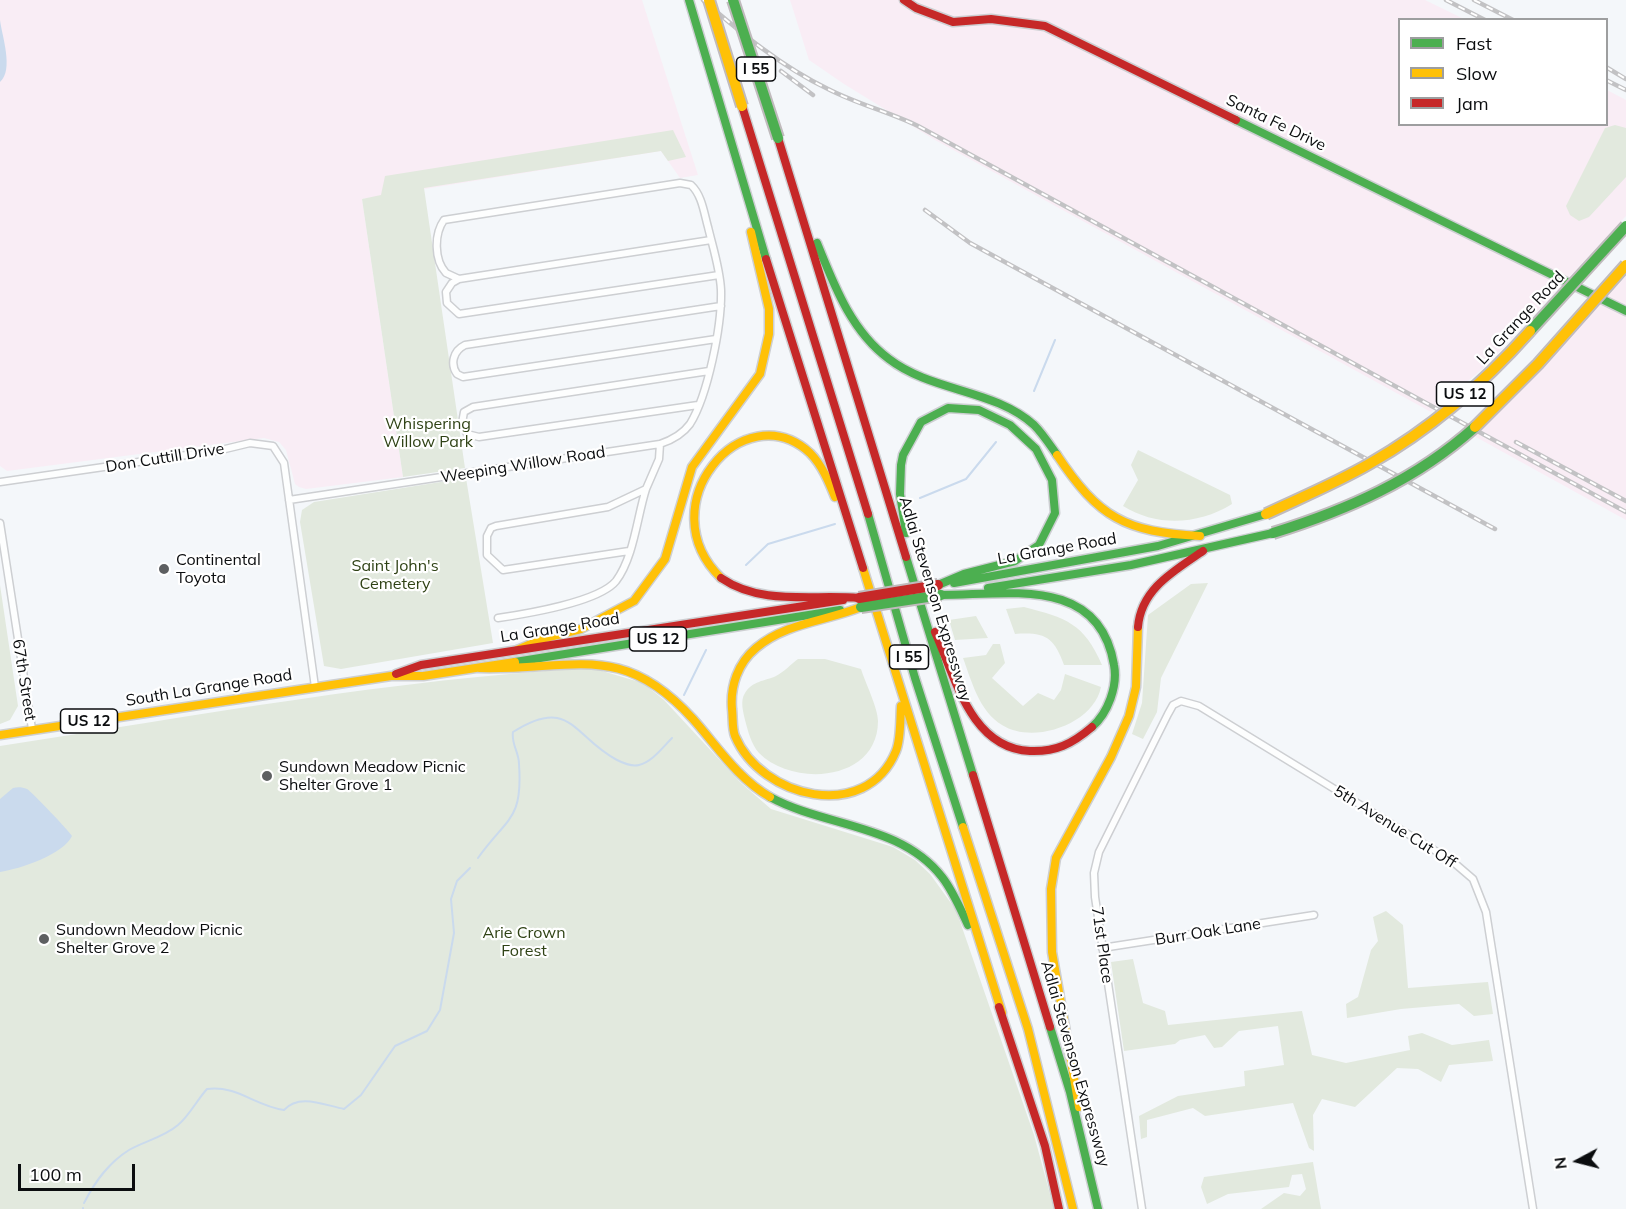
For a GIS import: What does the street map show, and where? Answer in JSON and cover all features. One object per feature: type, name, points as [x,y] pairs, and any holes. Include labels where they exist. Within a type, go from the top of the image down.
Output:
[{"type":"main road","points":[[689,0],[734,156],[1044,1146],[1059,1209]]},
{"type":"main road","name":"I 55","points":[[709,0],[842,423],[915,678],[1028,1029],[1073,1209]]},
{"type":"main road","name":"Adlai Stevenson Expressway","points":[[734,0],[910,563],[1082,1134],[1098,1209]]},
{"type":"main road","name":"Santa Fe Drive","points":[[904,0],[918,4],[953,22],[991,18],[1045,26],[1626,311]]},
{"type":"main road","points":[[517,650],[545,638],[581,629],[634,601],[665,559],[692,467],[760,374],[769,334],[769,309],[735,178],[734,156]]},
{"type":"main road","points":[[785,159],[840,301],[870,343],[906,371],[931,382],[992,400],[1032,423],[1094,505],[1121,524],[1152,534],[1200,536]]},
{"type":"main road","name":"La Grange Road","points":[[860,602],[970,585],[1200,536],[1266,514],[1368,465],[1416,435],[1497,367],[1626,226]]},
{"type":"main road","name":"La Grange Road","points":[[970,585],[1095,574],[1203,551],[1327,517],[1371,497],[1441,455],[1505,400],[1626,265]]},
{"type":"main road","points":[[910,563],[900,474],[906,445],[916,427],[934,413],[952,407],[974,408],[999,418],[1029,442],[1050,474],[1056,503],[1050,527],[1039,545],[1025,557],[1001,566],[970,585]]},
{"type":"main road","points":[[860,602],[836,606],[763,596],[735,587],[719,576],[700,553],[694,525],[695,506],[707,471],[728,449],[746,441],[777,438],[793,442],[810,454],[824,471],[861,558]]},
{"type":"main road","points":[[1082,1134],[1077,1084],[1048,920],[1051,879],[1056,858],[1120,738],[1135,697],[1136,648],[1143,603],[1161,580],[1203,551]]},
{"type":"main road","points":[[926,620],[944,650],[976,720],[990,736],[1026,752],[1046,752],[1063,748],[1093,730],[1110,701],[1115,682],[1113,654],[1100,626],[1087,613],[1055,597],[970,585],[940,590]]},
{"type":"main road","points":[[860,602],[836,606],[773,635],[754,649],[741,667],[731,699],[732,723],[741,748],[759,770],[786,789],[818,798],[847,795],[876,782],[894,759],[902,731],[901,706],[891,659]]},
{"type":"main road","name":"La Grange Road","points":[[391,676],[421,664],[836,606]]},
{"type":"main road","name":"La Grange Road","points":[[315,687],[391,676],[423,676],[479,668],[836,606]]},
{"type":"main road","points":[[479,668],[503,670],[588,662],[638,674],[664,691],[750,782],[776,802],[875,832],[908,846],[934,867],[955,897],[1002,1013]]},
{"type":"main road","name":"South La Grange Road","points":[[0,735],[315,687]]},
{"type":"street","name":"Weeping Willow Road","points":[[289,500],[660,444],[670,441],[685,431],[698,405],[709,371],[721,306],[719,274],[711,240],[700,196],[691,185],[680,183],[444,220],[437,234],[438,258],[446,273],[459,279]]},
{"type":"street","points":[[711,240],[459,279],[448,287],[446,298],[454,313],[463,314],[719,274]]},
{"type":"street","points":[[716,339],[463,377],[457,374],[453,366],[455,354],[465,345],[721,306]]},
{"type":"street","points":[[698,405],[479,437],[468,434],[462,423],[464,412],[472,407],[709,371]]},
{"type":"street","name":"Don Cuttill Drive","points":[[0,482],[221,450],[250,443],[273,446],[284,464],[289,500]]},
{"type":"street","points":[[498,618],[562,605],[603,590],[614,583],[629,551],[646,489],[659,459],[660,444]]},
{"type":"street","points":[[629,551],[503,570],[495,566],[487,555],[487,536],[491,528],[496,526],[608,507],[646,489]]},
{"type":"street","points":[[289,500],[315,687]]},
{"type":"street","name":"67th Street","points":[[0,523],[32,729]]},
{"type":"street","name":"71st Place","points":[[1142,1209],[1102,948],[1094,873],[1099,852],[1168,714],[1173,705],[1181,701]]},
{"type":"street","name":"5th Avenue Cut Off","points":[[1181,701],[1199,706],[1422,841],[1473,879],[1486,912],[1533,1209]]},
{"type":"street","name":"Burr Oak Lane","points":[[1102,948],[1314,915]]},
{"type":"shaded area","points":[[0,0],[642,0],[698,175],[680,178],[661,151],[362,199],[403,477],[306,489],[295,484],[286,450],[279,442],[264,438],[7,471],[0,466]]},
{"type":"shaded area","points":[[790,0],[1425,0],[1462,18],[1398,18],[1398,126],[1608,126],[1608,91],[1626,100],[1626,216],[1487,365],[1431,412],[935,140],[809,60]]},
{"type":"shaded area","points":[[1626,276],[1626,520],[1474,436],[1513,399]]},
{"type":"green space","points":[[1615,125],[1626,128],[1626,177],[1589,217],[1579,221],[1570,215],[1566,206],[1605,128]]},
{"type":"green space","name":"Whispering Willow Park","points":[[673,130],[686,157],[668,161],[661,151],[424,188],[465,468],[403,477],[362,199],[381,195],[385,176]]},
{"type":"green space","points":[[1138,450],[1230,495],[1232,504],[1205,516],[1178,521],[1150,518],[1123,506],[1138,480],[1131,465]]},
{"type":"green space","name":"Saint John's Cemetery","points":[[466,478],[493,643],[341,669],[324,666],[300,522],[302,510],[314,502]]},
{"type":"green space","points":[[1208,583],[1161,678],[1157,712],[1143,739],[1132,734],[1142,703],[1148,615],[1191,584]]},
{"type":"green space","points":[[0,585],[18,706],[10,720],[0,724]]},
{"type":"green space","points":[[1024,607],[1072,624],[1088,640],[1102,665],[1064,665],[1056,648],[1047,638],[1034,634],[1015,634],[1006,609]]},
{"type":"green space","points":[[976,616],[988,638],[955,640],[949,620]]},
{"type":"green space","points":[[993,644],[1000,644],[1005,663],[992,678],[1023,706],[1038,693],[1054,700],[1061,690],[1065,674],[1101,687],[1096,700],[1075,721],[1045,732],[1015,731],[1002,725],[987,712],[982,704],[963,658],[986,655]]},
{"type":"green space","points":[[798,659],[825,659],[861,669],[874,702],[878,721],[874,741],[864,756],[850,767],[832,773],[812,774],[792,771],[774,764],[759,753],[752,742],[743,710],[745,693],[755,684],[779,674]]},
{"type":"green space","name":"Arie Crown Forest","points":[[592,668],[643,683],[664,700],[741,783],[771,809],[893,847],[915,860],[930,874],[956,910],[1034,1135],[1054,1209],[0,1209],[0,746],[369,690],[517,673]]},
{"type":"green space","points":[[1386,911],[1403,925],[1408,988],[1488,982],[1493,1014],[1474,1016],[1459,1004],[1401,1009],[1347,1018],[1346,1004],[1358,997],[1371,950],[1378,941],[1373,917]]},
{"type":"green space","points":[[1133,959],[1143,1003],[1165,1011],[1168,1025],[1302,1011],[1312,1055],[1346,1063],[1410,1050],[1408,1036],[1422,1033],[1452,1045],[1489,1040],[1493,1061],[1449,1065],[1441,1082],[1418,1069],[1397,1068],[1355,1107],[1322,1099],[1313,1115],[1314,1151],[1309,1148],[1293,1103],[1205,1116],[1193,1108],[1147,1120],[1147,1137],[1141,1139],[1139,1116],[1178,1096],[1245,1086],[1244,1071],[1284,1065],[1278,1026],[1239,1031],[1222,1047],[1214,1048],[1205,1035],[1180,1040],[1175,1044],[1124,1051],[1111,962]]},
{"type":"green space","points":[[1313,1162],[1321,1209],[1261,1209],[1284,1193],[1300,1196],[1306,1189],[1302,1174],[1292,1175],[1289,1187],[1228,1194],[1207,1204],[1201,1187],[1204,1177]]},
{"type":"water","points":[[0,20],[7,61],[4,77],[0,82]]},
{"type":"water","points":[[18,787],[30,791],[72,836],[67,843],[51,855],[19,868],[0,872],[0,799],[13,788]]},
{"type":"waterway","points":[[1034,391],[1055,340]]},
{"type":"waterway","points":[[920,498],[966,479],[996,442]]},
{"type":"waterway","points":[[746,565],[768,544],[835,524]]},
{"type":"waterway","points":[[684,695],[706,650]]},
{"type":"waterway","points":[[478,858],[511,817],[515,808],[520,783],[513,732],[532,722],[548,718],[560,719],[570,724],[602,751],[619,761],[633,765],[648,761],[672,738]]},
{"type":"waterway","points":[[84,1203],[108,1167],[129,1150],[167,1133],[178,1125],[207,1089],[228,1090],[284,1110],[290,1105],[304,1101],[344,1109],[361,1095],[395,1046],[427,1031],[440,1010],[454,933],[451,899],[457,881],[470,868]]},
{"type":"railway","points":[[703,0],[762,49],[811,80],[850,99],[918,126],[1626,512]]},
{"type":"railway","points":[[1446,0],[1481,18]]},
{"type":"railway","points":[[1474,0],[1509,18]]},
{"type":"railway","points":[[1608,68],[1626,79]]},
{"type":"railway","points":[[781,71],[813,95]]},
{"type":"railway","points":[[1608,81],[1626,90]]},
{"type":"railway","points":[[925,210],[970,243],[1495,529]]},
{"type":"railway","points":[[1516,442],[1626,501]]},
{"type":"traffic: fast","points":[[689,0],[766,259]]},
{"type":"traffic: fast","points":[[733,0],[778,138]]},
{"type":"traffic: fast","points":[[1236,120],[1626,311]]},
{"type":"traffic: fast","points":[[1530,331],[1626,226]]},
{"type":"traffic: fast","points":[[817,243],[845,306],[864,335],[876,348],[906,370],[1001,404],[1018,413],[1037,428],[1057,455]]},
{"type":"traffic: fast","points":[[906,533],[900,494],[901,465],[903,455],[921,422],[948,408],[979,410],[1010,425],[1036,449],[1052,480],[1055,513],[1039,545],[1015,561],[964,574],[938,585]]},
{"type":"traffic: fast","points":[[1273,533],[1354,503],[1405,478],[1429,463],[1475,427]]},
{"type":"traffic: fast","points":[[868,514],[915,678],[963,827]]},
{"type":"traffic: fast","points":[[954,583],[1158,546],[1266,514]]},
{"type":"traffic: fast","points":[[988,588],[1131,565],[1273,533]]},
{"type":"traffic: fast","points":[[906,557],[973,775]]},
{"type":"traffic: fast","points":[[941,595],[1021,593],[1047,596],[1070,603],[1090,616],[1105,636],[1115,673],[1113,690],[1107,707],[1092,727]]},
{"type":"traffic: fast","points":[[861,607],[941,595]]},
{"type":"traffic: fast","points":[[515,662],[840,610]]},
{"type":"traffic: fast","points":[[770,797],[814,815],[861,828],[906,846],[942,877],[968,925]]},
{"type":"traffic: fast","points":[[1050,1027],[1070,1092],[1098,1209]]},
{"type":"traffic: slow","points":[[709,0],[742,106]]},
{"type":"traffic: slow","points":[[517,650],[545,638],[581,629],[634,601],[665,559],[692,467],[760,374],[769,334],[769,309],[751,232]]},
{"type":"traffic: slow","points":[[1475,427],[1538,364],[1626,265]]},
{"type":"traffic: slow","points":[[1266,514],[1356,471],[1413,436],[1475,387],[1530,331]]},
{"type":"traffic: slow","points":[[721,578],[701,549],[694,520],[699,491],[713,466],[733,447],[757,437],[784,438],[810,453],[825,474],[835,497]]},
{"type":"traffic: slow","points":[[1057,455],[1087,494],[1116,518],[1152,531],[1200,536]]},
{"type":"traffic: slow","points":[[863,568],[1002,1013]]},
{"type":"traffic: slow","points":[[861,607],[780,633],[750,654],[736,676],[732,692],[735,736],[748,757],[767,775],[789,787],[814,794],[839,795],[862,788],[882,774],[898,746],[901,706]]},
{"type":"traffic: slow","points":[[1079,1107],[1052,952],[1051,889],[1056,858],[1111,757],[1129,716],[1136,687],[1138,627]]},
{"type":"traffic: slow","points":[[0,735],[391,676],[423,676],[515,662]]},
{"type":"traffic: slow","points":[[479,668],[594,665],[618,668],[642,678],[667,694],[693,719],[738,772],[758,790],[770,797]]},
{"type":"traffic: slow","points":[[963,827],[1028,1029],[1073,1209]]},
{"type":"traffic: jam","points":[[904,0],[916,8],[953,22],[991,19],[1045,26],[1236,120]]},
{"type":"traffic: jam","points":[[742,106],[868,514]]},
{"type":"traffic: jam","points":[[778,138],[906,557]]},
{"type":"traffic: jam","points":[[766,259],[863,568]]},
{"type":"traffic: jam","points":[[1138,627],[1140,614],[1152,592],[1170,574],[1203,551]]},
{"type":"traffic: jam","points":[[721,578],[737,587],[771,596],[859,598]]},
{"type":"traffic: jam","points":[[859,598],[938,585]]},
{"type":"traffic: jam","points":[[396,674],[421,665],[843,600]]},
{"type":"traffic: jam","points":[[935,632],[968,707],[979,724],[993,737],[1010,747],[1039,751],[1063,746],[1092,727]]},
{"type":"traffic: jam","points":[[973,775],[1050,1027]]},
{"type":"traffic: jam","points":[[999,1007],[1045,1146],[1059,1209]]},
{"type":"place","name":"Continental Toyota","points":[[164,569]]},
{"type":"place","name":"Sundown Meadow Picnic Shelter Grove 1","points":[[267,776]]},
{"type":"place","name":"Sundown Meadow Picnic Shelter Grove 2","points":[[44,939]]}]
